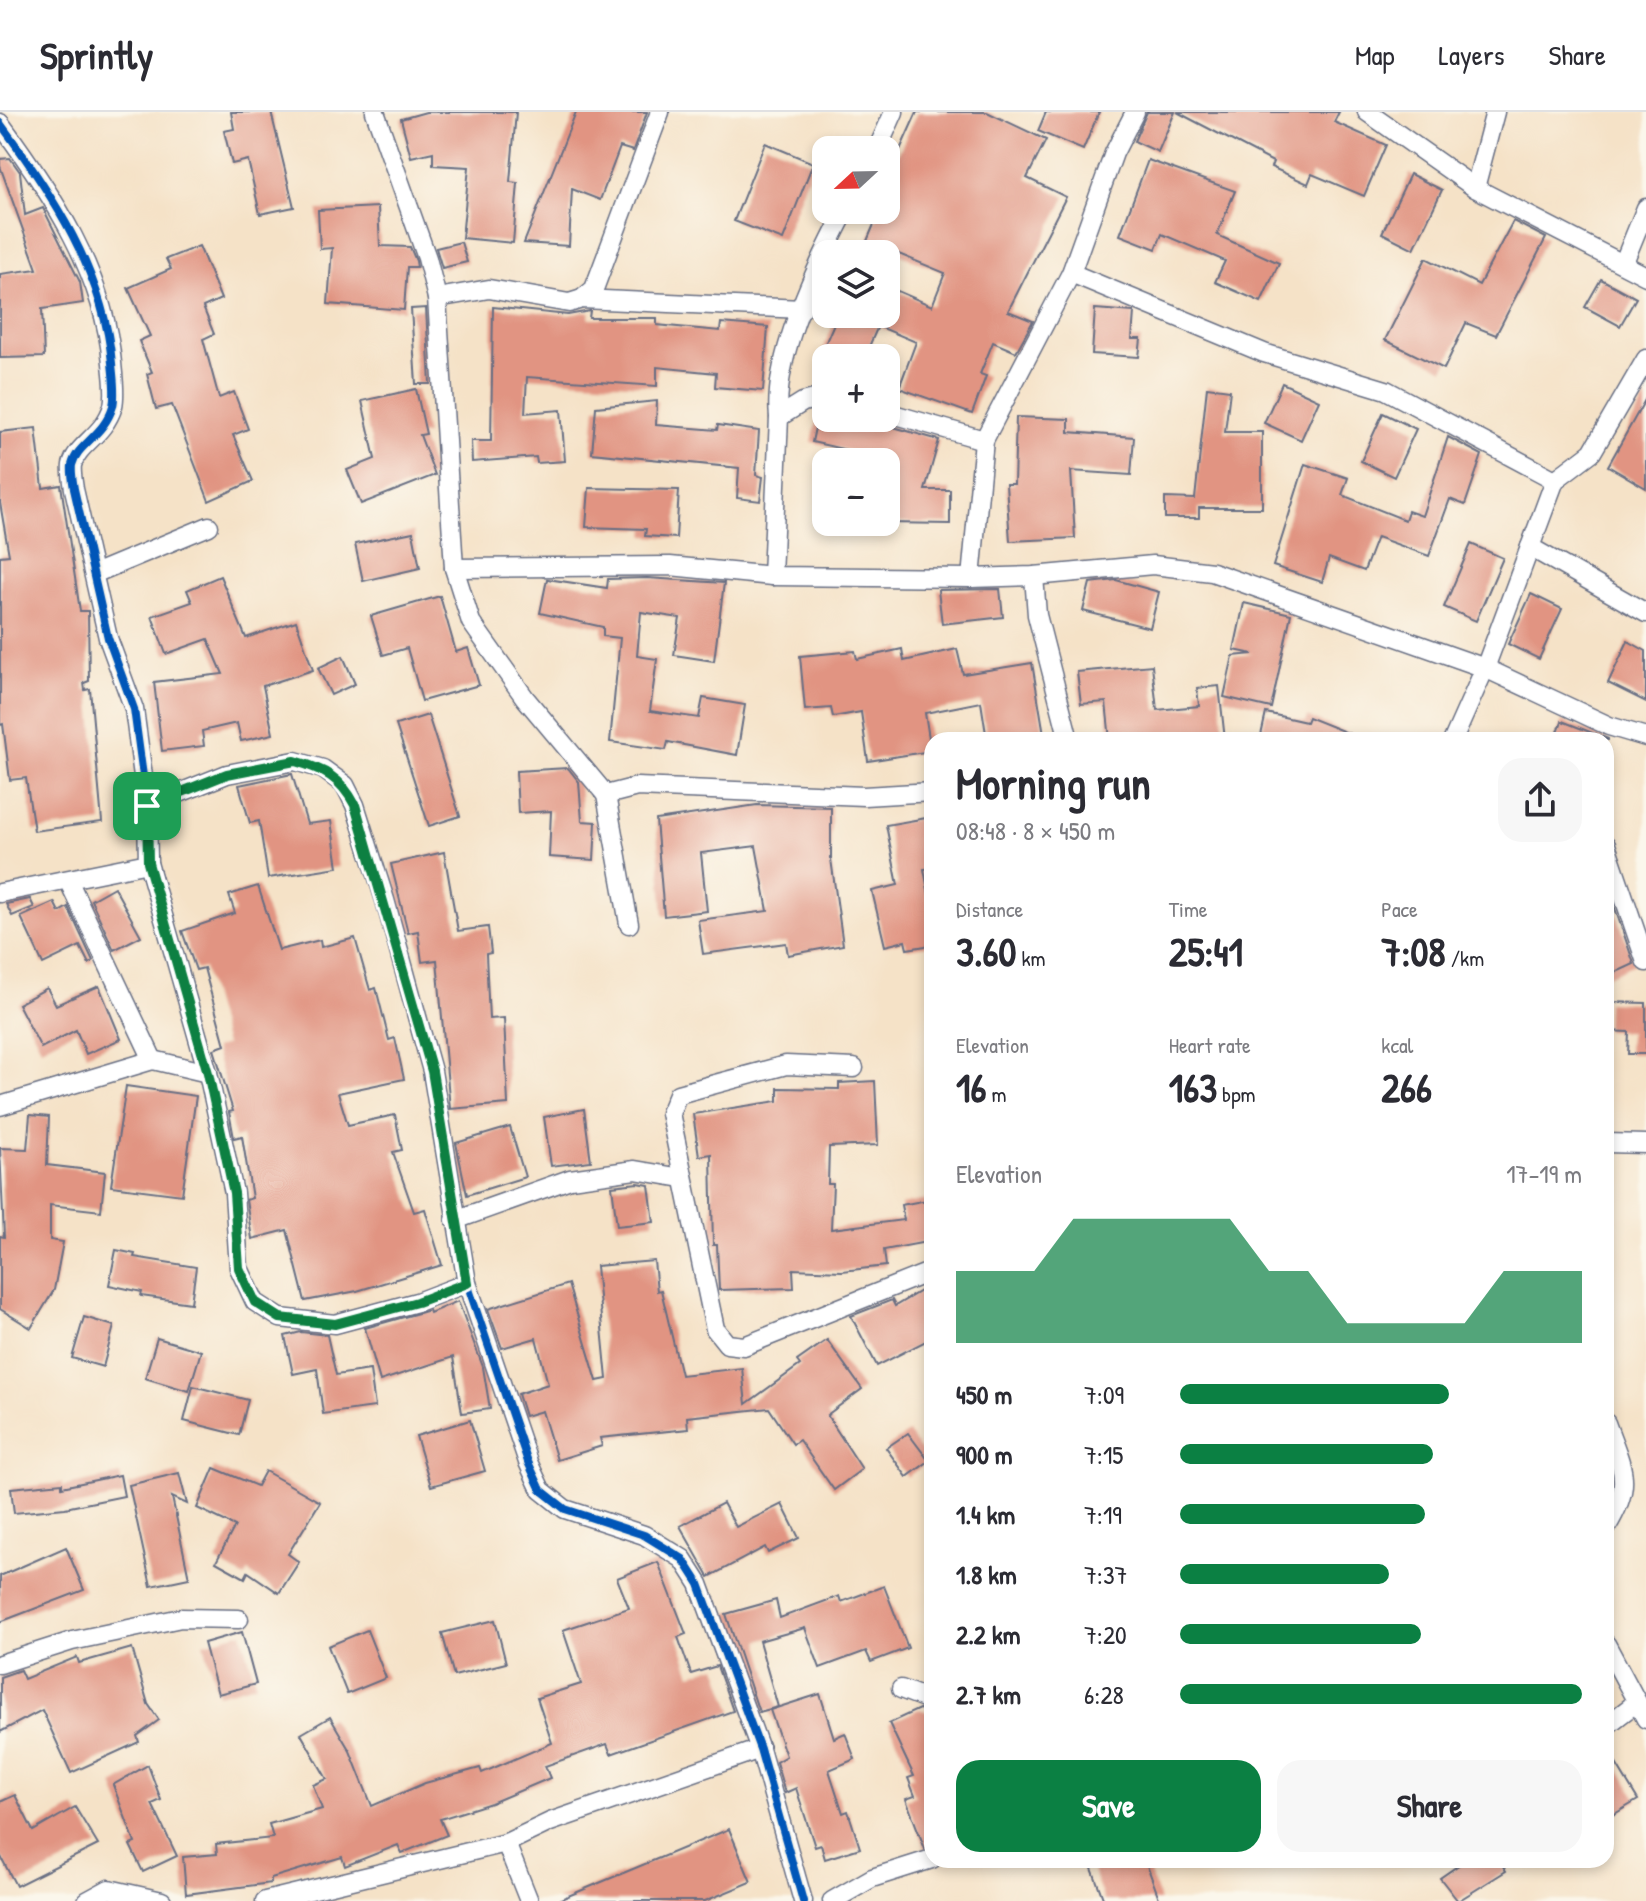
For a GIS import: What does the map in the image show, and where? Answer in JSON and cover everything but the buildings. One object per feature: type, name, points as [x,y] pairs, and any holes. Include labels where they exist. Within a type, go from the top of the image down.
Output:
[{"type":"street","points":[[375,112],[427,258],[437,298],[454,568],[471,622],[525,698],[606,795],[629,924]]},
{"type":"street","points":[[582,299],[594,289],[660,112]]},
{"type":"street","points":[[883,136],[894,112]]},
{"type":"street","points":[[971,578],[984,440],[1071,273],[1114,153],[1135,112]]},
{"type":"street","points":[[1367,112],[1475,188],[1646,276]]},
{"type":"street","points":[[1475,188],[1495,112]]},
{"type":"street","points":[[0,123],[6,141],[48,188],[95,283],[109,327],[114,403],[103,431],[81,449],[72,465],[74,489],[96,573],[108,638],[134,709],[147,806],[148,863],[208,1073],[234,1193],[239,1268],[255,1302],[280,1318],[335,1324],[417,1302],[467,1283]]},
{"type":"street","points":[[1624,262],[1646,208]]},
{"type":"street","points":[[772,576],[779,417],[776,392],[813,272],[839,224]]},
{"type":"street","points":[[1071,273],[1264,353],[1386,390],[1555,480]]},
{"type":"street","points":[[437,298],[489,289],[569,303],[582,299],[802,309]]},
{"type":"street","points":[[1457,732],[1485,668],[1555,480],[1592,452],[1646,359]]},
{"type":"street","points":[[779,417],[812,400]]},
{"type":"street","points":[[900,416],[984,440]]},
{"type":"street","points":[[96,573],[209,526]]},
{"type":"street","points":[[1530,547],[1646,613]]},
{"type":"street","points":[[454,568],[670,566],[772,576],[971,578],[1034,576],[1153,565],[1212,572],[1485,668],[1605,732]]},
{"type":"street","points":[[1034,576],[1037,615],[1067,732]]},
{"type":"street","points":[[1614,734],[1646,737]]},
{"type":"street","points":[[147,806],[227,774],[295,761],[323,769],[345,785],[355,805],[385,900],[432,1071],[467,1283],[528,1462],[541,1490],[565,1509],[644,1535],[683,1559],[699,1584],[760,1749],[803,1901]]},
{"type":"street","points":[[606,795],[637,787],[864,796],[924,792]]},
{"type":"street","points":[[0,893],[69,882],[148,863]]},
{"type":"street","points":[[1614,868],[1646,962]]},
{"type":"street","points":[[69,882],[153,1060]]},
{"type":"street","points":[[0,1106],[153,1060],[208,1073]]},
{"type":"street","points":[[854,1068],[786,1065],[678,1094],[670,1113],[715,1329],[727,1344],[744,1346],[761,1342],[924,1274]]},
{"type":"street","points":[[1614,1143],[1646,1144]]},
{"type":"street","points":[[455,1220],[570,1179],[635,1170],[682,1178]]},
{"type":"street","points":[[1614,1445],[1625,1492],[1614,1513]]},
{"type":"street","points":[[0,1664],[72,1641],[181,1618],[239,1619]]},
{"type":"street","points":[[1614,1659],[1642,1710],[1614,1722]]},
{"type":"street","points":[[901,1689],[924,1698]]},
{"type":"street","points":[[265,1901],[506,1843],[550,1822],[760,1749]]},
{"type":"street","points":[[506,1843],[529,1901]]},
{"type":"street","points":[[832,1901],[872,1878],[924,1862]]},
{"type":"street","points":[[87,1901],[109,1889],[162,1901]]},
{"type":"cycle path","points":[[0,123],[56,206],[72,236],[87,266],[107,329],[114,384],[113,406],[104,425],[75,458],[72,465],[74,489],[108,638],[134,709],[147,806],[148,863],[208,1073],[234,1193],[239,1268],[255,1302],[280,1318],[335,1324],[417,1302],[467,1283]]},
{"type":"cycle path","points":[[147,806],[227,774],[295,761],[323,769],[345,785],[355,805],[385,900],[432,1071],[467,1283],[528,1462],[541,1490],[565,1509],[644,1535],[683,1559],[699,1584],[760,1749],[803,1901]]},
{"type":"route","points":[[295,761],[323,769],[345,785],[355,805],[385,900],[432,1071],[467,1283],[417,1302],[335,1324],[280,1318],[255,1302],[239,1268],[234,1193],[208,1073],[148,863],[147,806],[227,774],[295,761]]}]
